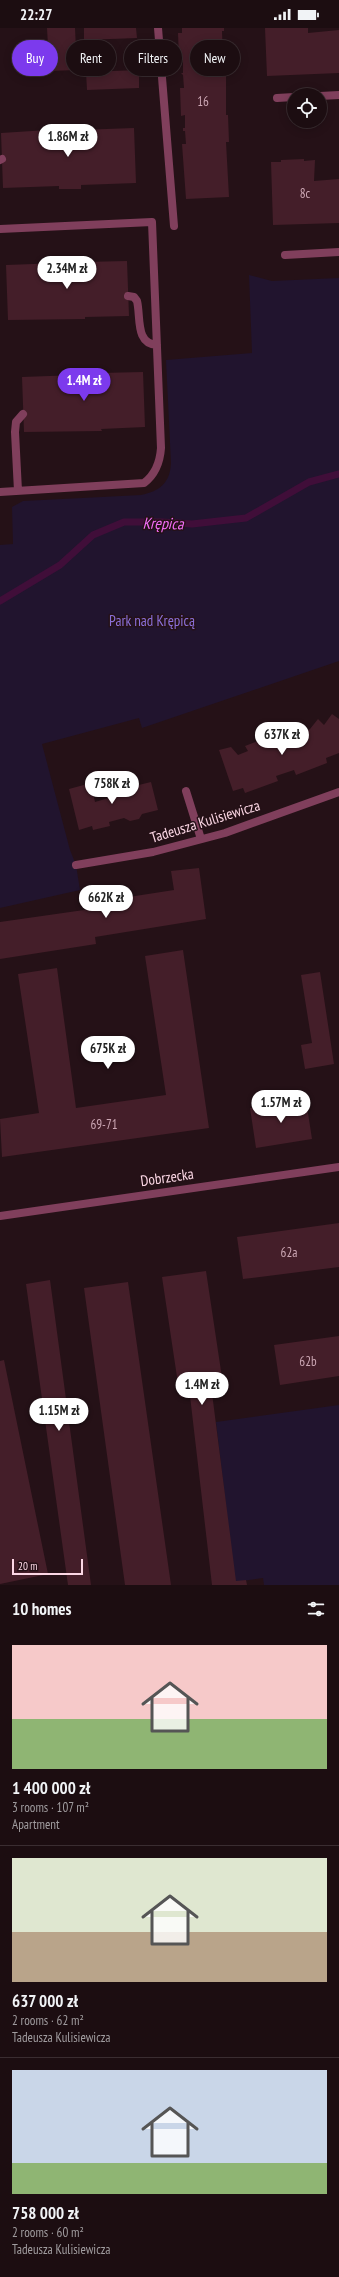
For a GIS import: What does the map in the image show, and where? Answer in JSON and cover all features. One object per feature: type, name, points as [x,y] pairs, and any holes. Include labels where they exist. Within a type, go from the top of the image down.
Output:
[{"type":"street","points":[[158,28],[174,226]]},
{"type":"street","points":[[327,96],[339,95]]},
{"type":"street","points":[[277,98],[287,97]]},
{"type":"street","points":[[0,229],[152,222],[161,448],[159,462],[150,478],[144,483],[0,492]]},
{"type":"street","points":[[285,255],[339,252]]},
{"type":"street","points":[[128,296],[134,297],[137,301],[141,335],[149,344],[157,345]]},
{"type":"street","points":[[18,491],[15,432],[16,422],[23,414]]},
{"type":"street","points":[[186,791],[201,839]]},
{"type":"street","name":"Tadeusza Kulisiewicza","points":[[76,865],[154,852],[225,833],[339,792]]},
{"type":"street","name":"Dobrzecka","points":[[0,1216],[339,1167]]},
{"type":"green space","name":"Park nad Krępicą","points":[[249,275],[272,281],[339,278],[339,661],[142,728],[139,718],[42,744],[70,850],[76,865],[80,890],[0,908],[0,601],[52,570],[0,598],[0,545],[13,544],[12,507],[23,501],[141,495],[154,491],[163,485],[169,476],[171,463],[166,360],[252,353]]},
{"type":"green space","points":[[339,1405],[339,1585],[264,1585],[263,1578],[235,1582],[216,1422]]},
{"type":"building","points":[[47,28],[75,28],[76,40],[66,40],[66,70],[58,71],[58,40],[48,40]]},
{"type":"building","points":[[84,28],[136,28],[137,38],[84,40]]},
{"type":"building","points":[[182,28],[224,28],[224,31],[222,31],[222,40],[190,40],[190,76],[226,76],[226,115],[228,115],[229,142],[226,142],[229,197],[186,199],[182,144],[186,144],[185,131],[183,131],[183,128],[185,128],[185,115],[181,116],[180,88],[184,88],[182,74],[183,60],[182,40],[178,40],[178,33],[182,33]]},
{"type":"building","points":[[265,28],[308,28],[308,33],[339,30],[339,73],[267,76]]},
{"type":"building","points":[[116,71],[124,71],[124,76],[139,76],[139,88],[87,90],[86,76],[116,76]]},
{"type":"building","points":[[79,128],[79,130],[134,128],[136,183],[81,185],[81,189],[59,189],[59,186],[3,188],[1,133]]},
{"type":"building","points":[[304,159],[304,161],[315,160],[314,181],[339,179],[339,223],[273,225],[271,162]]},
{"type":"building","points":[[60,259],[83,259],[83,262],[127,261],[129,316],[85,317],[85,319],[8,320],[6,265],[61,263]]},
{"type":"building","points":[[100,370],[100,373],[143,372],[145,427],[101,429],[102,431],[24,432],[22,377],[77,375],[77,371]]},
{"type":"building","points":[[332,714],[339,719],[339,753],[326,758],[327,763],[296,775],[294,770],[276,776],[278,781],[245,793],[243,788],[233,791],[219,750],[231,747],[238,755],[248,751],[245,746],[268,737],[274,742],[282,732],[287,738],[310,729],[318,719],[324,725]]},
{"type":"building","points":[[151,782],[158,810],[142,814],[139,819],[130,821],[124,818],[109,822],[110,826],[93,830],[92,826],[79,830],[69,789],[91,783],[95,802],[115,796],[114,791]]},
{"type":"building","points":[[199,868],[206,919],[95,937],[96,944],[0,959],[0,922],[91,909],[90,903],[174,890],[171,871]]},
{"type":"building","points":[[183,950],[209,1128],[2,1157],[0,1119],[39,1113],[18,974],[57,968],[76,1108],[166,1095],[145,956]]},
{"type":"building","points":[[320,972],[334,1064],[305,1069],[301,1045],[312,1043],[301,975]]},
{"type":"building","points":[[306,1100],[312,1139],[256,1148],[250,1108]]},
{"type":"building","points":[[339,1223],[339,1267],[243,1279],[237,1237]]},
{"type":"building","points":[[206,1271],[224,1391],[212,1393],[236,1581],[246,1580],[247,1585],[212,1585],[190,1396],[180,1397],[162,1277]]},
{"type":"building","points":[[50,1280],[91,1585],[68,1585],[26,1284]]},
{"type":"building","points":[[128,1282],[171,1585],[125,1585],[84,1288]]},
{"type":"building","points":[[339,1336],[339,1376],[280,1385],[274,1345]]},
{"type":"building","points":[[4,1360],[48,1574],[0,1584],[0,1361]]},
{"type":"waterway","name":"Krępica","points":[[0,601],[60,565],[93,535],[124,522],[192,524],[246,518],[309,482],[339,474]]}]
